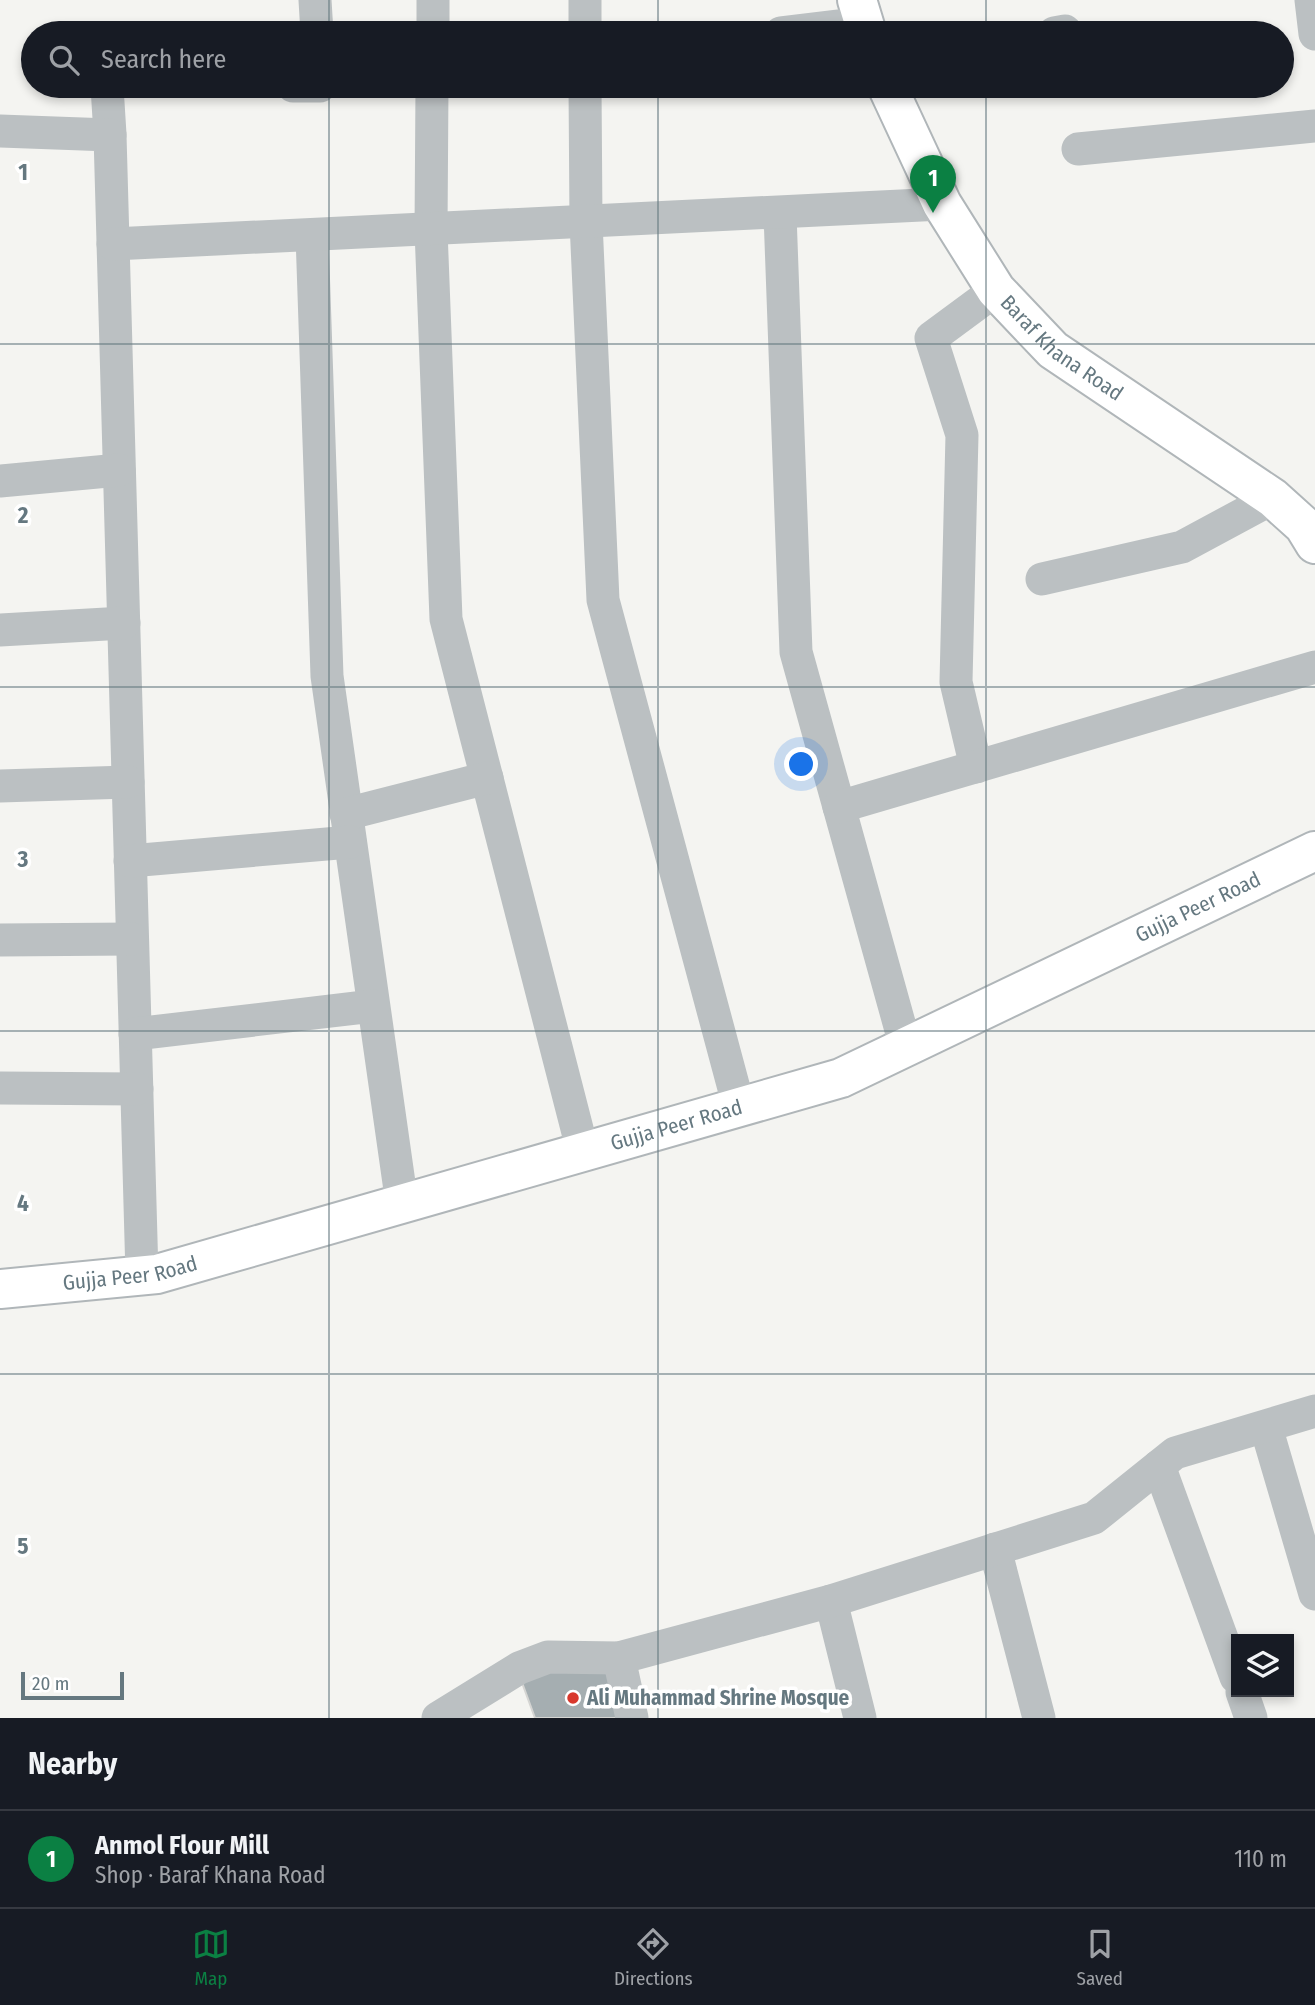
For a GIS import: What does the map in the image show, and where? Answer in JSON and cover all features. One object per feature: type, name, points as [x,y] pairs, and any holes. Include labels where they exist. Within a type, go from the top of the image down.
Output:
[{"type":"street","points":[[315,0],[316,21]]},
{"type":"street","points":[[433,0],[433,21]]},
{"type":"street","points":[[585,0],[585,21]]},
{"type":"street","points":[[1311,0],[1315,34]]},
{"type":"street","points":[[108,98],[142,1275]]},
{"type":"street","points":[[432,98],[431,230],[446,619],[583,1152]]},
{"type":"street","points":[[586,98],[586,222],[603,600],[739,1107]]},
{"type":"street","name":"Baraf Khana Road","points":[[893,98],[942,204],[996,290],[1053,350],[1273,498],[1304,526],[1315,544]]},
{"type":"street","points":[[1078,149],[1315,126]]},
{"type":"street","points":[[0,131],[110,135]]},
{"type":"street","points":[[113,244],[780,214],[942,204]]},
{"type":"street","points":[[780,214],[796,652],[906,1048]]},
{"type":"street","points":[[312,235],[327,676],[402,1204]]},
{"type":"street","points":[[976,767],[956,682],[962,435],[931,338],[996,290]]},
{"type":"street","points":[[0,481],[119,470]]},
{"type":"street","points":[[1042,579],[1182,547],[1273,498]]},
{"type":"street","points":[[0,630],[124,623]]},
{"type":"street","points":[[839,807],[1315,667]]},
{"type":"street","points":[[130,861],[348,828],[487,778]]},
{"type":"street","points":[[0,786],[128,782]]},
{"type":"street","name":"Gujja Peer Road","points":[[0,1289],[157,1273],[841,1078],[1315,851]]},
{"type":"street","points":[[0,940],[132,939]]},
{"type":"street","points":[[135,1034],[373,1006]]},
{"type":"street","points":[[0,1088],[137,1088]]},
{"type":"street","points":[[439,1718],[519,1668],[548,1657],[620,1658],[831,1601],[1094,1518],[1175,1453],[1315,1411]]},
{"type":"street","points":[[1266,1427],[1315,1594]]},
{"type":"street","points":[[1159,1466],[1231,1663]]},
{"type":"street","points":[[995,1549],[1039,1718]]},
{"type":"street","points":[[831,1601],[860,1718]]},
{"type":"street","points":[[620,1658],[632,1718]]},
{"type":"street","points":[[1244,1697],[1251,1718]]},
{"type":"building","name":"Ali Muhammad Shrine Mosque","points":[[543,1669],[611,1670],[622,1718],[535,1718],[520,1677]]},
{"type":"place","name":"Anmol Flour Mill","points":[[933,213]]},
{"type":"place","name":"Ali Muhammad Shrine Mosque","points":[[573,1698]]}]
